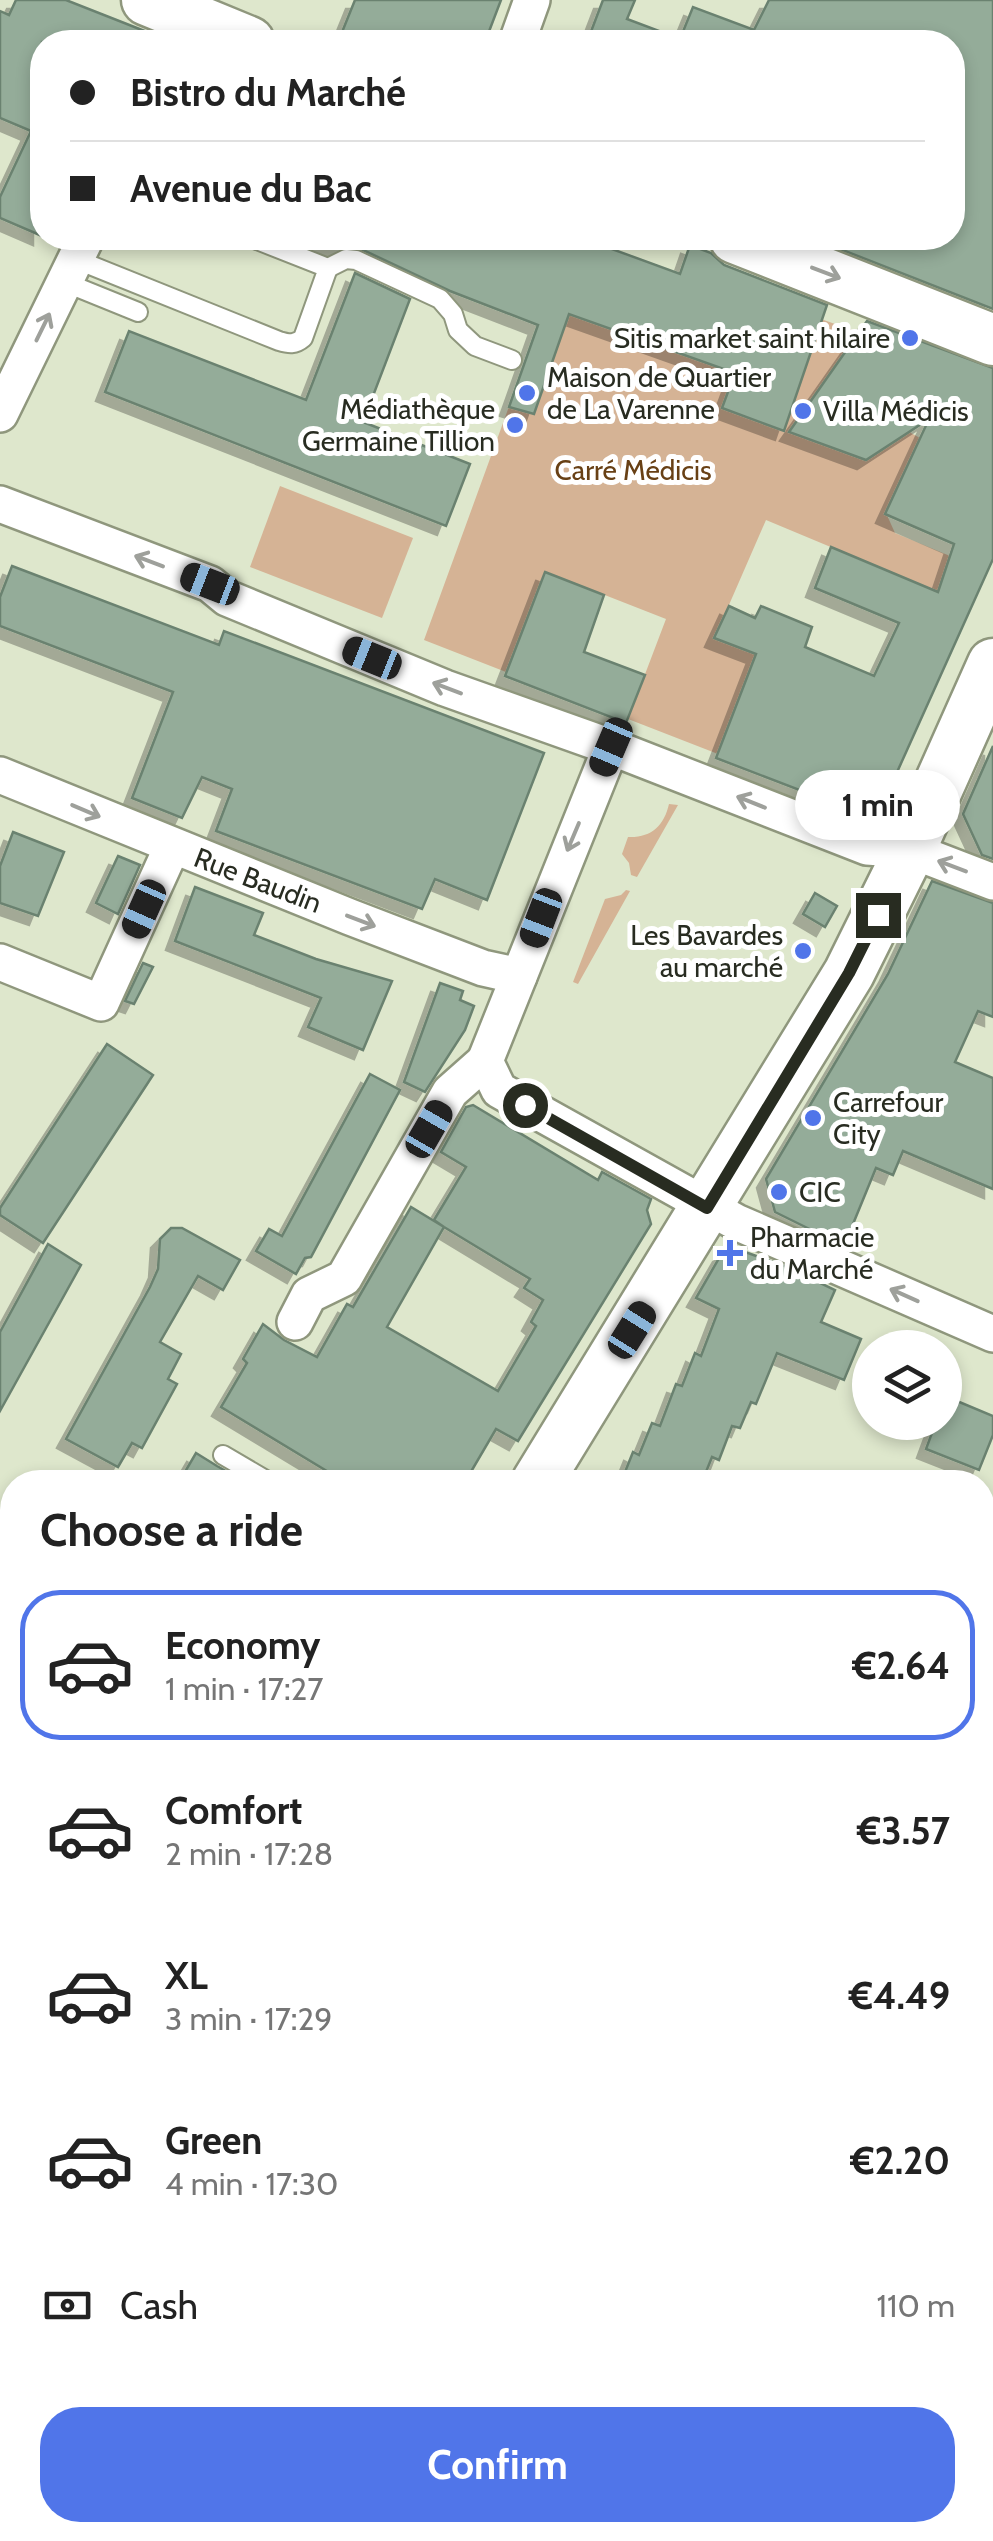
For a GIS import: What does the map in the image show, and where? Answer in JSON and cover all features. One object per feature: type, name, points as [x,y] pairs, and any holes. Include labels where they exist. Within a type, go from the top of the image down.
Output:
[{"type":"main road","points":[[179,15],[218,30]]},
{"type":"main road","points":[[765,250],[993,340]]},
{"type":"main road","points":[[544,1470],[849,973],[910,850],[993,664]]},
{"type":"street","points":[[521,30],[532,0]]},
{"type":"street","points":[[0,414],[75,259]]},
{"type":"street","points":[[0,504],[210,584],[227,598],[445,688],[611,747],[867,847],[910,850],[993,882]]},
{"type":"street","points":[[295,1322],[309,1296],[344,1278],[450,1092],[484,1061],[611,747]]},
{"type":"street","name":"Rue Baudin","points":[[0,775],[172,847],[483,968],[519,976]]},
{"type":"street","points":[[0,962],[102,1003],[172,847]]},
{"type":"street","points":[[484,1061],[499,1090],[707,1208],[993,1334]]},
{"type":"lane","points":[[282,250],[328,268]]},
{"type":"lane","points":[[75,259],[290,345],[303,338],[328,268],[346,259],[356,260],[440,300],[452,314],[458,330],[475,346],[512,360]]},
{"type":"lane","points":[[75,259],[138,312]]},
{"type":"lane","points":[[224,1455],[249,1470]]},
{"type":"green space","name":"Carré Médicis","points":[[546,305],[821,319],[863,334],[911,433],[920,438],[886,513],[895,533],[986,571],[972,606],[766,520],[715,637],[756,654],[718,754],[628,719],[666,619],[546,572],[506,672],[424,640]]},
{"type":"green space","points":[[280,486],[413,538],[382,618],[250,567]]},
{"type":"green space","points":[[669,804],[678,805],[637,877],[631,875],[622,854],[628,837],[655,829]]},
{"type":"green space","points":[[630,891],[578,984],[573,982],[605,899]]},
{"type":"building","points":[[16,0],[66,0],[142,30],[30,30],[30,131],[0,118],[0,11],[9,15]]},
{"type":"building","points":[[355,0],[501,0],[490,30],[343,30]]},
{"type":"building","points":[[603,0],[635,0],[627,19],[656,30],[592,30]]},
{"type":"building","points":[[769,0],[993,0],[993,309],[843,250],[965,250],[965,30],[754,30]]},
{"type":"building","points":[[693,7],[754,30],[684,30]]},
{"type":"building","points":[[30,133],[30,231],[0,218],[0,197]]},
{"type":"building","points":[[363,250],[615,250],[680,274],[688,250],[703,250],[724,265],[827,305],[784,431],[722,408],[735,373],[569,314],[534,414],[509,407],[538,325],[450,291]]},
{"type":"building","points":[[355,273],[410,299],[363,422],[470,464],[446,526],[105,392],[129,331],[306,400]]},
{"type":"building","points":[[867,321],[993,368],[993,559],[880,810],[867,816],[716,758],[756,654],[714,638],[729,606],[755,618],[761,606],[812,627],[805,647],[874,676],[899,623],[815,588],[831,547],[938,592],[954,544],[885,514],[929,419],[866,460],[789,432]]},
{"type":"building","points":[[12,566],[219,645],[224,631],[544,753],[487,900],[435,879],[422,909],[216,831],[232,789],[202,777],[182,818],[132,798],[173,692],[0,626],[0,597]]},
{"type":"building","points":[[545,572],[604,595],[584,652],[645,675],[626,723],[505,676]]},
{"type":"building","points":[[993,746],[993,859],[982,855],[963,814]]},
{"type":"building","points":[[13,832],[64,852],[38,916],[0,903],[0,866]]},
{"type":"building","points":[[118,856],[140,865],[118,914],[96,903]]},
{"type":"building","points":[[932,881],[993,903],[993,1017],[978,1011],[955,1062],[993,1078],[993,1189],[903,1151],[893,1175],[876,1168],[844,1246],[775,1212],[766,1179],[888,974]]},
{"type":"building","points":[[195,887],[263,913],[254,935],[316,959],[392,981],[363,1050],[308,1027],[321,998],[175,941]]},
{"type":"building","points":[[815,893],[837,906],[825,927],[803,914]]},
{"type":"building","points":[[143,963],[153,967],[134,1004],[125,1001]]},
{"type":"building","points":[[440,983],[463,991],[460,1000],[474,1006],[465,1030],[425,1092],[404,1082]]},
{"type":"building","points":[[107,1044],[153,1075],[43,1243],[0,1215],[0,1208]]},
{"type":"building","points":[[370,1074],[400,1090],[311,1257],[305,1258],[296,1274],[256,1251],[269,1229],[282,1236]]},
{"type":"building","points":[[473,1105],[598,1180],[602,1172],[651,1199],[647,1210],[651,1224],[518,1441],[496,1429],[472,1470],[325,1470],[221,1407],[247,1363],[243,1359],[263,1324],[317,1357],[347,1304],[353,1307],[411,1207],[444,1227],[434,1220],[466,1167],[441,1152],[466,1107]],"holes":[[[444,1227],[530,1279],[524,1288],[543,1300],[531,1322],[536,1326],[498,1391],[387,1327]]]},
{"type":"building","points":[[171,1228],[182,1228],[240,1260],[223,1290],[198,1276],[160,1342],[181,1354],[168,1379],[177,1384],[142,1448],[132,1443],[118,1467],[66,1439],[150,1287],[158,1269],[160,1239]]},
{"type":"building","points":[[48,1244],[81,1265],[0,1411],[0,1332]]},
{"type":"building","points":[[734,1248],[787,1267],[835,1290],[821,1322],[852,1335],[852,1361],[844,1380],[777,1353],[756,1404],[751,1402],[740,1428],[732,1426],[719,1460],[712,1457],[707,1470],[626,1470],[633,1452],[639,1455],[652,1423],[660,1426],[676,1384],[682,1386],[695,1353],[701,1356],[719,1309],[696,1298],[722,1253]]},
{"type":"building","points":[[962,1403],[993,1416],[993,1435],[979,1470],[926,1449],[929,1440],[962,1440]]},
{"type":"building","points":[[196,1453],[224,1470],[186,1470]]},
{"type":"place","name":"Sitis market saint hilaire","points":[[910,338]]},
{"type":"place","name":"Maison de Quartier de La Varenne","points":[[527,393]]},
{"type":"place","name":"Villa Médicis","points":[[803,411]]},
{"type":"place","name":"Médiathèque Germaine Tillion","points":[[515,425]]},
{"type":"place","name":"Les Bavardes au marché","points":[[803,951]]},
{"type":"place","name":"Carrefour City","points":[[813,1118]]},
{"type":"place","name":"CIC","points":[[779,1192]]},
{"type":"place","name":"Pharmacie du Marché","points":[[730,1253]]},
{"type":"route","points":[[525,1105],[707,1208],[849,973],[878,915]]}]
